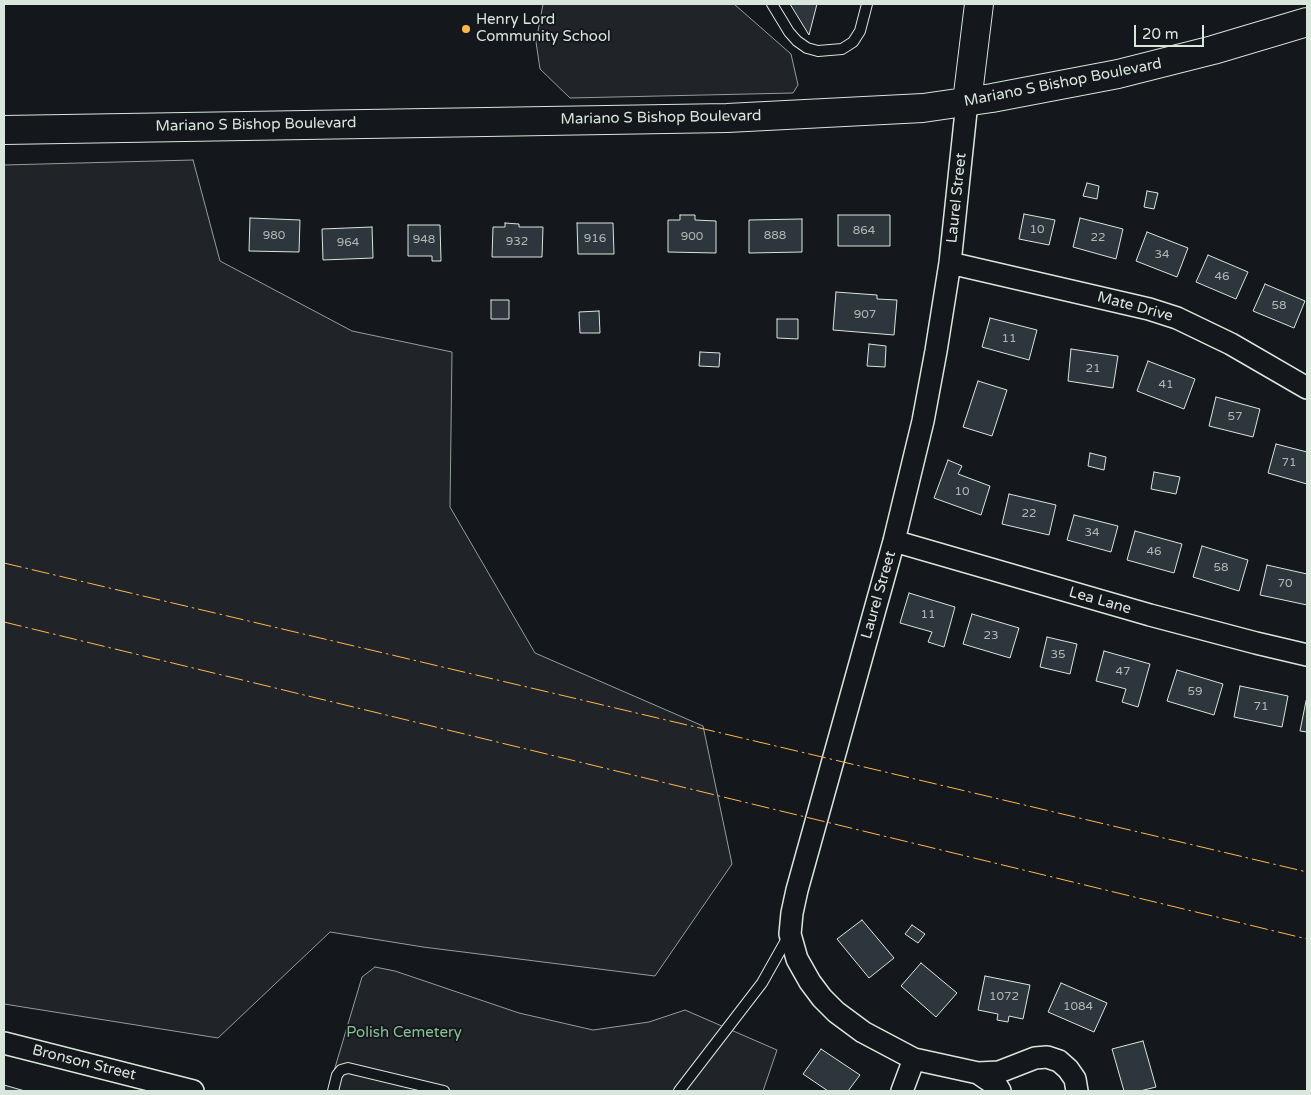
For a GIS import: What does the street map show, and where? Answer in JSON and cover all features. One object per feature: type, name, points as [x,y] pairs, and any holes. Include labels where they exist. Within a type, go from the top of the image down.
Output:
[{"type":"main road","name":"Laurel Street","points":[[967,102],[979,4]]},
{"type":"main road","name":"Mariano S Bishop Boulevard","points":[[4,130],[737,117],[889,110],[967,102],[1067,84],[1166,63],[1307,22]]},
{"type":"street","name":"Laurel Street","points":[[967,102],[950,263],[923,422],[894,541],[797,890],[790,934],[797,959],[810,982],[836,1012],[863,1032],[914,1059],[978,1074],[999,1072],[1034,1058],[1047,1058],[1058,1061],[1068,1069],[1075,1079],[1078,1091]]},
{"type":"street","name":"Mate Drive","points":[[950,263],[1149,309],[1177,318],[1231,344],[1307,388]]},
{"type":"street","name":"Lea Lane","points":[[894,541],[1150,615],[1307,655]]},
{"type":"street","name":"Bronson Street","points":[[4,1043],[193,1091]]},
{"type":"street","points":[[902,1091],[914,1059]]},
{"type":"street","name":"Laurel Street","points":[[978,1074],[997,1086],[1000,1091]]},
{"type":"lane","points":[[772,4],[789,32],[797,41],[807,48],[818,51],[842,48],[852,42],[860,31],[867,4]]},
{"type":"lane","points":[[679,1091],[762,983],[790,934]]},
{"type":"lane","points":[[333,1091],[337,1075],[342,1070],[348,1068],[444,1091]]},
{"type":"green space","points":[[543,4],[734,4],[791,54],[798,85],[793,93],[570,98],[540,69],[536,42]]},
{"type":"green space","points":[[193,160],[220,261],[352,331],[452,352],[450,507],[535,653],[703,726],[732,864],[655,976],[423,947],[330,932],[218,1038],[4,1004],[4,165]]},
{"type":"green space","name":"Polish Cemetery","points":[[375,967],[395,971],[519,1013],[593,1030],[649,1022],[685,1010],[777,1050],[763,1091],[328,1091],[362,977]]},
{"type":"building","points":[[790,4],[817,4],[809,35]]},
{"type":"building","points":[[1087,183],[1099,186],[1097,199],[1083,196]]},
{"type":"building","points":[[1147,191],[1158,193],[1154,209],[1144,207]]},
{"type":"building","points":[[1024,214],[1055,220],[1049,245],[1019,239]]},
{"type":"building","points":[[680,215],[695,215],[695,220],[716,221],[716,253],[668,252],[668,220],[680,220]]},
{"type":"building","points":[[838,215],[890,215],[890,246],[838,246]]},
{"type":"building","points":[[250,218],[300,220],[299,252],[249,251]]},
{"type":"building","points":[[1080,218],[1123,229],[1116,259],[1073,247]]},
{"type":"building","points":[[802,219],[802,252],[749,253],[749,220]]},
{"type":"building","points":[[505,223],[519,224],[519,227],[543,227],[542,257],[492,257],[493,227],[505,227]]},
{"type":"building","points":[[577,223],[613,223],[614,254],[578,254]]},
{"type":"building","points":[[408,225],[440,225],[441,261],[432,261],[432,256],[408,256]]},
{"type":"building","points":[[372,227],[373,258],[323,260],[322,229]]},
{"type":"building","points":[[1147,232],[1188,248],[1177,277],[1136,261]]},
{"type":"building","points":[[1208,255],[1248,272],[1236,299],[1196,282]]},
{"type":"building","points":[[1265,284],[1305,301],[1294,328],[1253,311]]},
{"type":"building","points":[[836,292],[877,295],[877,299],[897,300],[894,335],[833,330]]},
{"type":"building","points":[[491,300],[509,300],[509,319],[491,319]]},
{"type":"building","points":[[599,311],[600,333],[580,333],[579,312]]},
{"type":"building","points":[[990,318],[1037,330],[1029,360],[982,347]]},
{"type":"building","points":[[777,319],[798,319],[798,339],[777,338]]},
{"type":"building","points":[[869,344],[886,346],[885,367],[867,366]]},
{"type":"building","points":[[1071,349],[1118,356],[1113,388],[1068,381]]},
{"type":"building","points":[[700,352],[720,353],[719,367],[699,366]]},
{"type":"building","points":[[1148,361],[1195,379],[1184,409],[1137,391]]},
{"type":"building","points":[[978,381],[1007,390],[992,436],[963,427]]},
{"type":"building","points":[[1216,397],[1260,409],[1253,437],[1209,426]]},
{"type":"building","points":[[1276,444],[1307,452],[1307,484],[1268,473]]},
{"type":"building","points":[[1090,453],[1106,457],[1104,470],[1088,466]]},
{"type":"building","points":[[948,460],[962,466],[958,474],[990,486],[981,515],[934,498]]},
{"type":"building","points":[[1154,472],[1180,477],[1176,494],[1151,489]]},
{"type":"building","points":[[1009,494],[1056,505],[1049,535],[1002,524]]},
{"type":"building","points":[[1074,515],[1118,526],[1111,552],[1067,540]]},
{"type":"building","points":[[1135,531],[1182,544],[1174,573],[1127,560]]},
{"type":"building","points":[[1202,546],[1248,560],[1239,591],[1193,577]]},
{"type":"building","points":[[1267,565],[1307,574],[1307,605],[1260,595]]},
{"type":"building","points":[[909,593],[955,607],[944,647],[928,642],[932,632],[900,623]]},
{"type":"building","points":[[972,614],[1019,628],[1010,658],[963,644]]},
{"type":"building","points":[[1047,637],[1077,644],[1070,674],[1040,667]]},
{"type":"building","points":[[1104,651],[1150,664],[1138,707],[1122,702],[1126,689],[1096,681]]},
{"type":"building","points":[[1177,670],[1223,684],[1214,715],[1167,701]]},
{"type":"building","points":[[1240,686],[1288,696],[1282,727],[1234,717]]},
{"type":"building","points":[[1307,702],[1307,732],[1300,731]]},
{"type":"building","points":[[862,920],[894,958],[869,978],[837,939]]},
{"type":"building","points":[[912,925],[925,934],[918,943],[905,934]]},
{"type":"building","points":[[921,963],[957,993],[936,1017],[901,986]]},
{"type":"building","points":[[985,976],[1030,985],[1023,1019],[1009,1016],[1008,1022],[997,1020],[998,1014],[978,1010]]},
{"type":"building","points":[[1061,983],[1107,1003],[1094,1032],[1048,1012]]},
{"type":"building","points":[[1143,1041],[1156,1087],[1140,1091],[1124,1091],[1112,1049]]},
{"type":"building","points":[[821,1049],[860,1075],[848,1091],[828,1091],[803,1074]]},
{"type":"building","points":[[4,1085],[25,1091],[4,1091]]},
{"type":"power","points":[[4,563],[1307,872]]},
{"type":"power","points":[[4,622],[1307,939]]},
{"type":"place","name":"Henry Lord Community School","points":[[466,29]]}]
